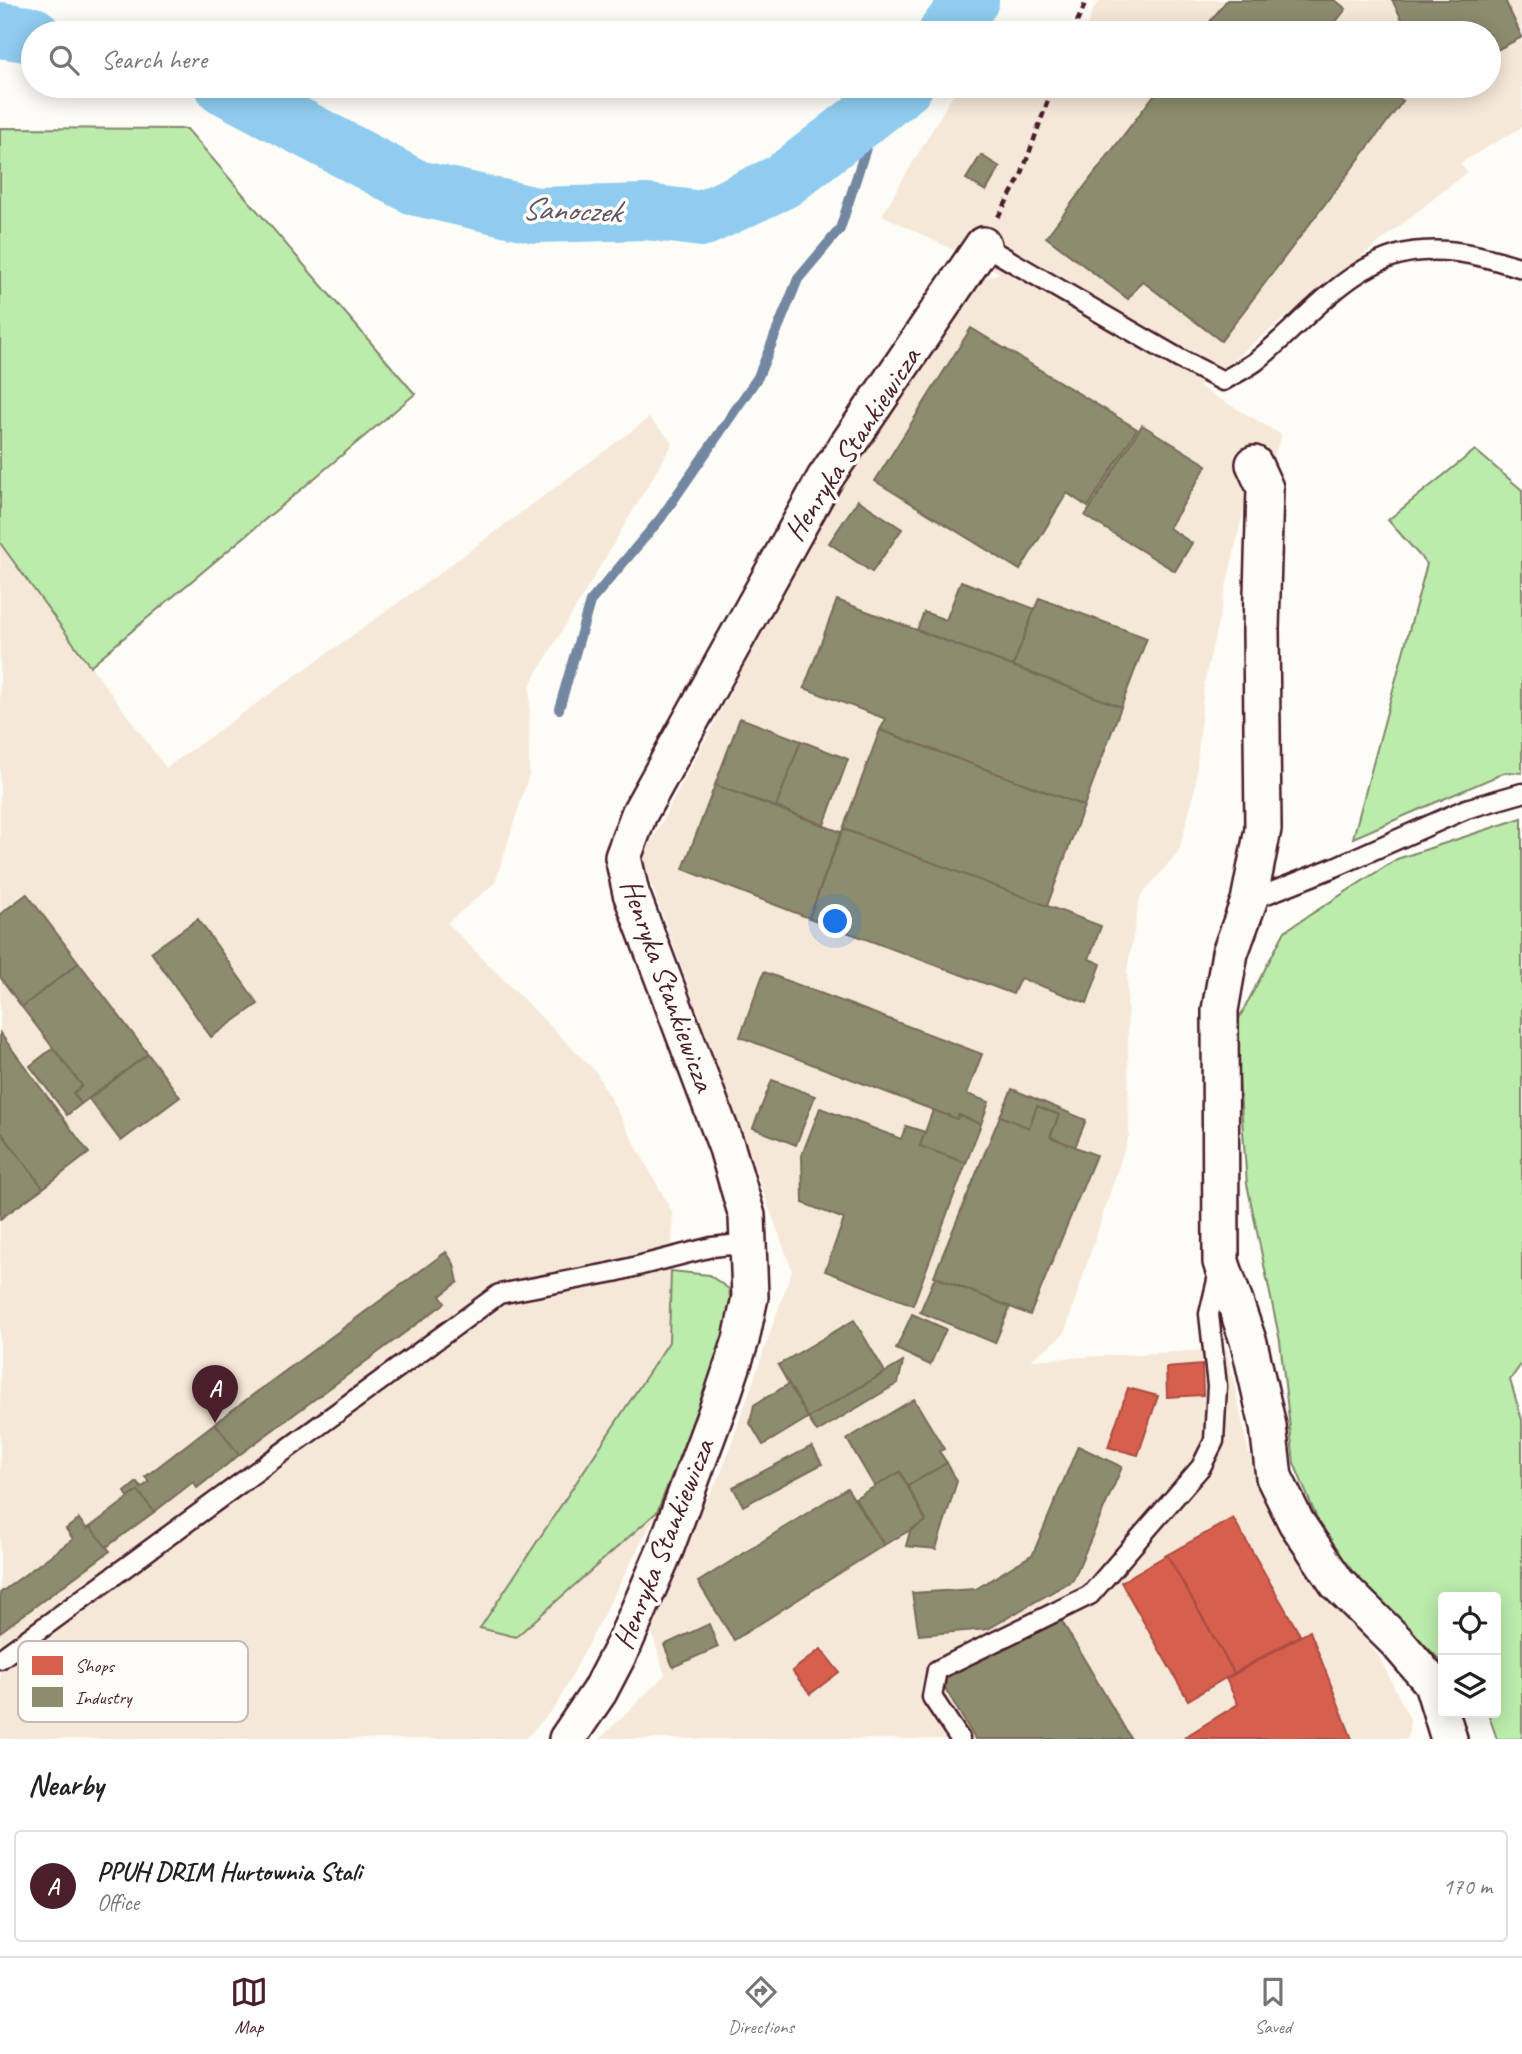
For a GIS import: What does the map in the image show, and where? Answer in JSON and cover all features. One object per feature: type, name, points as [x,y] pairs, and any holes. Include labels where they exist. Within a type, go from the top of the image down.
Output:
[{"type":"street","name":"Henryka Stankiewicza","points":[[567,1739],[599,1692],[624,1644],[665,1550],[723,1394],[741,1340],[750,1297],[747,1216],[727,1148],[631,893],[623,857],[639,814],[825,478],[982,245]]},
{"type":"street","points":[[1254,464],[1265,488],[1261,629],[1263,829],[1249,901],[1230,953],[1220,1010],[1221,1262],[1249,1343],[1268,1426],[1274,1477],[1296,1522],[1338,1583],[1397,1642],[1432,1683],[1448,1739]]},
{"type":"lane","points":[[982,245],[1223,381],[1253,363],[1346,281],[1384,258],[1422,251],[1475,254],[1522,268]]},
{"type":"lane","points":[[1249,901],[1335,867],[1466,809],[1522,793]]},
{"type":"lane","points":[[25,1641],[499,1294],[614,1272],[712,1247],[749,1243]]},
{"type":"lane","points":[[960,1739],[932,1696],[936,1670],[1090,1595],[1201,1466],[1214,1441],[1217,1386],[1209,1314],[1221,1262]]},
{"type":"lane","points":[[0,1659],[18,1646]]},
{"type":"path","points":[[1077,21],[1087,0]]},
{"type":"path","points":[[982,245],[1021,176],[1049,98]]},
{"type":"shaded area","points":[[1101,0],[1522,0],[1522,127],[1460,163],[1467,172],[1199,387],[1282,435],[1272,460],[1250,482],[1204,684],[1195,789],[1179,851],[1140,897],[1127,971],[1129,1135],[1064,1334],[1031,1360],[1227,1349],[1249,1455],[1281,1533],[1378,1655],[1410,1719],[1408,1739],[600,1739],[665,1675],[646,1615],[721,1473],[792,1270],[642,859],[812,531],[969,283],[1000,273],[882,215],[951,98],[1501,98],[1501,21],[1089,21],[1093,9]]},
{"type":"shaded area","points":[[649,418],[673,443],[530,685],[529,775],[495,883],[447,923],[596,1072],[673,1214],[669,1342],[480,1627],[517,1637],[657,1512],[556,1706],[525,1739],[0,1739],[0,543],[166,768],[433,578]]},
{"type":"green space","points":[[0,128],[187,129],[415,394],[90,666],[0,543]]},
{"type":"green space","points":[[1475,450],[1522,490],[1522,773],[1506,772],[1353,838],[1427,564],[1388,520]]},
{"type":"green space","points":[[1522,818],[1522,1363],[1510,1380],[1522,1420],[1522,1739],[1497,1739],[1490,1718],[1501,1718],[1501,1592],[1438,1592],[1438,1658],[1331,1553],[1294,1463],[1280,1341],[1247,1184],[1235,1026],[1285,931],[1397,859]]},
{"type":"green space","points":[[671,1271],[709,1275],[729,1289],[733,1322],[657,1512],[516,1637],[480,1628],[669,1342]]},
{"type":"building: Shops","points":[[1202,1365],[1203,1395],[1167,1397],[1166,1368]]},
{"type":"building: Shops","points":[[1128,1388],[1158,1396],[1138,1455],[1108,1447]]},
{"type":"building: Shops","points":[[1233,1518],[1300,1635],[1234,1673],[1167,1555]]},
{"type":"building: Shops","points":[[1167,1555],[1234,1673],[1188,1700],[1121,1582]]},
{"type":"building: Shops","points":[[1310,1631],[1352,1739],[1185,1737],[1238,1704],[1226,1679]]},
{"type":"building: Shops","points":[[821,1649],[839,1672],[810,1694],[792,1671]]},
{"type":"building: Industry","points":[[1227,0],[1335,0],[1346,9],[1336,21],[1210,21]]},
{"type":"building: Industry","points":[[1392,0],[1505,0],[1522,37],[1501,48],[1501,21],[1403,21]]},
{"type":"building: Industry","points":[[1152,98],[1399,98],[1403,101],[1221,341],[1142,281],[1128,299],[1046,237]]},
{"type":"building: Industry","points":[[981,155],[1000,167],[986,191],[966,179]]},
{"type":"building: Industry","points":[[971,328],[1137,429],[1088,507],[1067,493],[1020,570],[875,481]]},
{"type":"building: Industry","points":[[1142,425],[1207,465],[1169,528],[1192,543],[1175,571],[1085,516]]},
{"type":"building: Industry","points":[[858,500],[902,529],[872,572],[829,543]]},
{"type":"building: Industry","points":[[961,581],[1035,609],[1013,666],[917,630],[924,612],[946,620]]},
{"type":"building: Industry","points":[[1039,598],[1147,638],[1121,707],[1013,666]]},
{"type":"building: Industry","points":[[837,600],[1121,707],[1084,806],[880,730],[886,719],[804,688]]},
{"type":"building: Industry","points":[[740,718],[801,741],[776,807],[715,785]]},
{"type":"building: Industry","points":[[880,730],[1084,806],[1047,906],[843,829]]},
{"type":"building: Industry","points":[[801,741],[848,759],[824,825],[776,807]]},
{"type":"building: Industry","points":[[715,785],[841,832],[809,918],[683,869]]},
{"type":"building: Industry","points":[[843,829],[1101,926],[1089,959],[1101,964],[1087,1003],[1020,978],[1013,994],[809,918]]},
{"type":"building: Industry","points":[[27,894],[79,963],[22,1007],[0,977],[0,914]]},
{"type":"building: Industry","points":[[198,919],[258,1004],[211,1037],[151,952]]},
{"type":"building: Industry","points":[[79,963],[148,1054],[81,1104],[73,1093],[82,1086],[22,1007]]},
{"type":"building: Industry","points":[[764,972],[982,1054],[967,1094],[989,1102],[981,1124],[959,1115],[957,1119],[740,1037]]},
{"type":"building: Industry","points":[[0,1033],[89,1153],[43,1188],[0,1131]]},
{"type":"building: Industry","points":[[53,1048],[82,1086],[73,1093],[81,1104],[67,1115],[30,1066]]},
{"type":"building: Industry","points":[[148,1054],[180,1097],[121,1141],[89,1099]]},
{"type":"building: Industry","points":[[772,1080],[815,1096],[796,1145],[753,1128]]},
{"type":"building: Industry","points":[[1012,1089],[1086,1120],[1075,1147],[1050,1137],[1059,1115],[1037,1106],[1029,1128],[1000,1116]]},
{"type":"building: Industry","points":[[1037,1106],[1059,1115],[1050,1137],[1096,1155],[1030,1315],[934,1276],[1000,1116],[1029,1128]]},
{"type":"building: Industry","points":[[820,1108],[901,1139],[906,1126],[925,1132],[920,1146],[966,1163],[913,1305],[825,1271],[844,1219],[803,1203],[802,1155]]},
{"type":"building: Industry","points":[[933,1110],[957,1119],[959,1115],[981,1124],[966,1163],[920,1146]]},
{"type":"building: Industry","points":[[0,1131],[43,1188],[0,1219]]},
{"type":"building: Industry","points":[[446,1252],[454,1264],[458,1282],[440,1296],[445,1303],[239,1455],[215,1423]]},
{"type":"building: Industry","points":[[935,1277],[1010,1307],[995,1343],[920,1312]]},
{"type":"building: Industry","points":[[912,1314],[946,1329],[930,1365],[896,1349]]},
{"type":"building: Industry","points":[[854,1320],[885,1372],[808,1418],[778,1365]]},
{"type":"building: Industry","points":[[903,1362],[898,1383],[817,1432],[808,1418]]},
{"type":"building: Industry","points":[[789,1384],[808,1418],[763,1445],[750,1423],[754,1405]]},
{"type":"building: Industry","points":[[914,1399],[944,1449],[939,1451],[947,1463],[908,1486],[900,1472],[875,1487],[847,1439]]},
{"type":"building: Industry","points":[[215,1423],[239,1455],[197,1488],[193,1482],[154,1512],[138,1491],[129,1498],[125,1492],[137,1482],[141,1488],[149,1482],[145,1477]]},
{"type":"building: Industry","points":[[812,1446],[822,1464],[743,1506],[733,1487]]},
{"type":"building: Industry","points":[[1078,1446],[1122,1467],[1073,1580],[988,1629],[919,1635],[912,1593],[976,1589],[1033,1554]]},
{"type":"building: Industry","points":[[947,1463],[957,1481],[936,1549],[906,1546],[910,1531],[926,1521],[908,1486]]},
{"type":"building: Industry","points":[[900,1472],[926,1521],[884,1545],[855,1498]]},
{"type":"building: Industry","points":[[847,1488],[884,1545],[734,1640],[698,1582]]},
{"type":"building: Industry","points":[[138,1491],[154,1512],[105,1548],[90,1527]]},
{"type":"building: Industry","points":[[79,1519],[87,1529],[90,1527],[110,1551],[0,1632],[0,1593],[73,1539],[66,1529]]},
{"type":"building: Industry","points":[[1057,1613],[1131,1739],[975,1739],[941,1681]]},
{"type":"building: Industry","points":[[709,1624],[718,1647],[673,1667],[664,1645]]},
{"type":"waterway","name":"Sanoczek","points":[[955,21],[971,0]]},
{"type":"waterway","name":"Sanoczek","points":[[0,30],[21,33]]},
{"type":"waterway","name":"Sanoczek","points":[[246,98],[417,188],[536,215],[647,212],[702,219],[783,181],[890,98]]},
{"type":"waterway","points":[[559,709],[590,602],[661,518],[758,377],[798,279],[840,229],[866,148],[861,120]]},
{"type":"place","name":"PPUH DRIM Hurtownia Stali","points":[[215,1423]]}]
